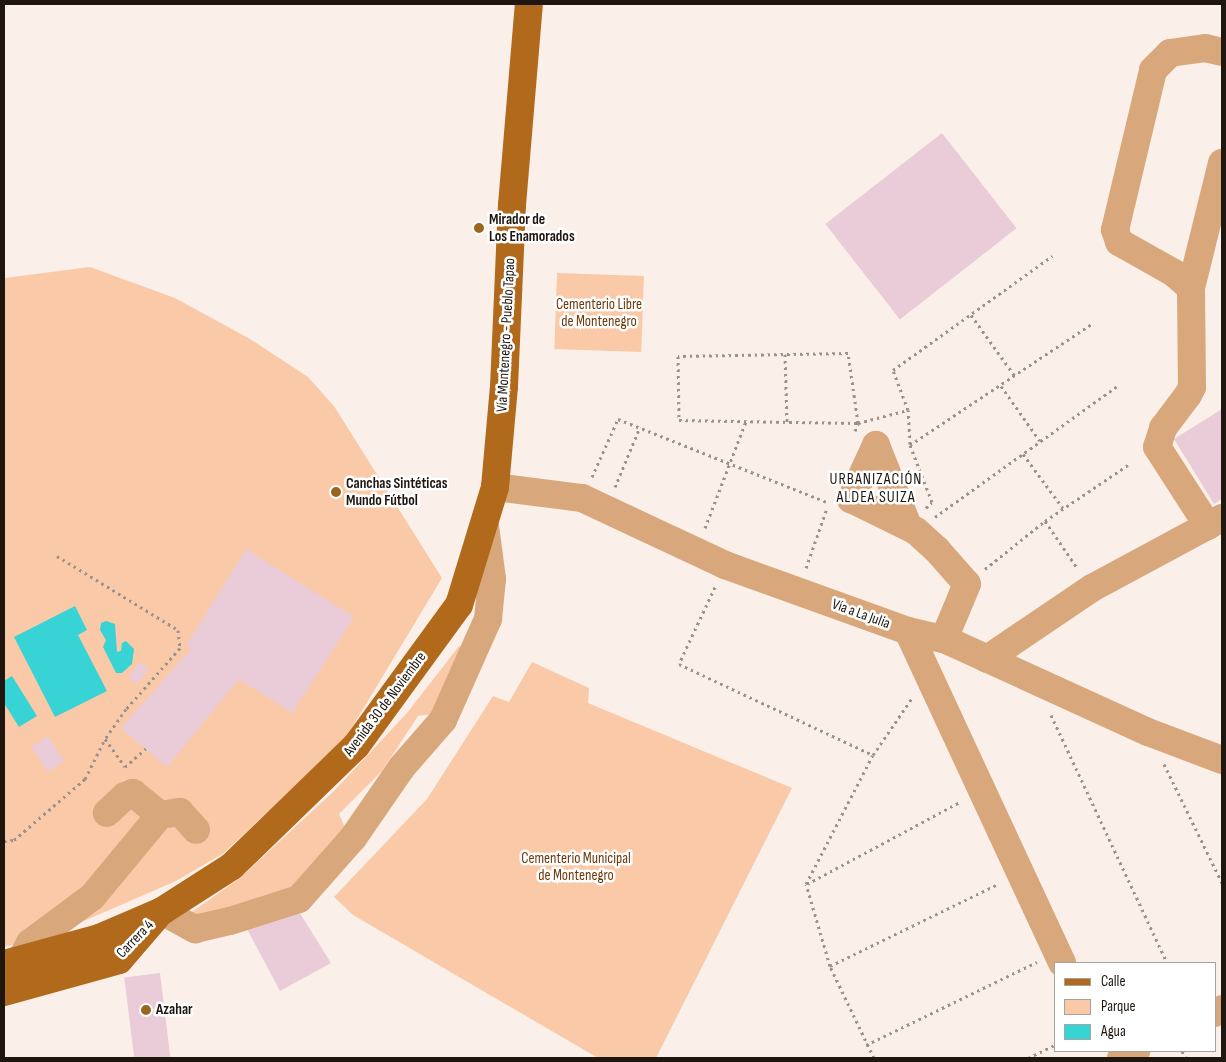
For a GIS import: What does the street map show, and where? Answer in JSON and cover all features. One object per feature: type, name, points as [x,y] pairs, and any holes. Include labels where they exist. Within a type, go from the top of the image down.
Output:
[{"type":"main road","name":"Vía Montenegro - Pueblo Tapao","points":[[495,486],[504,387],[512,205],[529,4]]},
{"type":"main road","name":"Avenida 30 de Noviembre","points":[[162,911],[232,866],[356,746],[459,605],[495,486]]},
{"type":"main road","name":"Carrera 4","points":[[12,962],[99,938],[162,911]]},
{"type":"main road","name":"Carrera 4","points":[[4,992],[119,960],[162,911]]},
{"type":"street","points":[[1191,288],[1174,273],[1119,242],[1115,230],[1153,70],[1170,53],[1205,48],[1222,52]]},
{"type":"street","points":[[987,658],[1092,588],[1215,522],[1157,447],[1162,428],[1192,387],[1191,288],[1222,163]]},
{"type":"street","name":"Vía a La Julia","points":[[495,486],[582,498],[725,565],[908,631],[944,639],[1148,732],[1222,760]]},
{"type":"street","points":[[162,911],[194,929],[230,921],[299,899],[353,838],[402,767],[443,720],[488,619],[492,579],[484,526]]},
{"type":"street","points":[[912,528],[937,550],[967,584],[944,639]]},
{"type":"street","points":[[908,631],[1059,958]]},
{"type":"street","points":[[107,813],[125,796],[132,793],[160,815]]},
{"type":"street","points":[[12,962],[30,943],[92,897],[160,815],[180,812],[196,830]]},
{"type":"street","points":[[1121,1058],[1134,1052]]},
{"type":"path","points":[[912,528],[932,502],[910,445],[908,410],[893,370],[1052,256]]},
{"type":"path","points":[[971,315],[1015,376]]},
{"type":"path","points":[[910,445],[1002,386],[1093,323]]},
{"type":"path","points":[[848,353],[678,356],[679,420],[858,423],[908,410]]},
{"type":"path","points":[[785,354],[787,422]]},
{"type":"path","points":[[912,528],[1023,454],[1119,385]]},
{"type":"path","points":[[1002,386],[1040,441]]},
{"type":"path","points":[[582,498],[618,419],[829,503]]},
{"type":"path","points":[[694,552],[746,421]]},
{"type":"path","points":[[1023,454],[1063,508]]},
{"type":"path","points":[[967,584],[1045,521],[1128,465]]},
{"type":"path","points":[[1045,521],[1092,588]]},
{"type":"path","points":[[4,841],[14,840],[85,778],[105,739],[126,709],[180,648],[178,630],[57,556]]},
{"type":"path","points":[[725,565],[679,664],[873,755]]},
{"type":"path","points":[[874,1058],[866,1045],[830,966],[806,884],[873,755],[928,674]]},
{"type":"path","points":[[1035,681],[1167,962]]},
{"type":"path","points":[[1148,732],[1222,883]]},
{"type":"path","points":[[105,739],[125,767],[146,748]]},
{"type":"path","points":[[806,884],[982,790]]},
{"type":"path","points":[[830,966],[1020,873]]},
{"type":"path","points":[[866,1045],[1059,958]]},
{"type":"path","points":[[1028,1058],[1054,1045]]},
{"type":"green space","points":[[90,267],[175,298],[250,339],[308,377],[334,406],[442,578],[345,739],[224,853],[176,881],[54,934],[4,947],[4,278]]},
{"type":"green space","name":"Cementerio Libre de Montenegro","points":[[557,273],[644,276],[641,352],[554,349]]},
{"type":"green space","points":[[459,646],[467,651],[439,713],[418,716],[382,771],[339,814],[347,832],[289,895],[199,920],[189,914],[240,878],[334,791],[407,713]]},
{"type":"green space","name":"Cementerio Municipal de Montenegro","points":[[532,662],[589,688],[588,703],[792,788],[656,1058],[598,1058],[353,915],[334,897],[427,799],[493,696],[509,702]]},
{"type":"water","points":[[75,606],[87,630],[78,635],[107,691],[55,717],[14,637]]},
{"type":"water","points":[[106,621],[115,624],[117,652],[121,651],[122,643],[126,641],[134,649],[132,664],[122,673],[116,673],[103,647],[106,640],[100,630],[101,623]]},
{"type":"water","points":[[12,676],[37,716],[19,727],[4,703],[4,681]]},
{"type":"building","points":[[942,133],[1016,228],[900,319],[825,224]]},
{"type":"building","points":[[1222,409],[1222,499],[1214,504],[1174,439]]},
{"type":"building","points":[[246,549],[354,617],[292,713],[239,679],[167,767],[121,728],[191,649],[186,646]]},
{"type":"building","points":[[140,662],[149,669],[137,684],[128,677]]},
{"type":"building","points":[[48,736],[64,761],[48,772],[31,747]]},
{"type":"building","points":[[298,910],[331,963],[280,991],[247,929]]},
{"type":"building","points":[[160,973],[170,1058],[134,1058],[124,977]]},
{"type":"place","name":"Mirador de Los Enamorados","points":[[479,228]]},
{"type":"place","name":"Canchas Sintéticas Mundo Fútbol","points":[[336,492]]},
{"type":"place","name":"Azahar","points":[[146,1010]]},
{"type":"district","name":"URBANIZACIÓN ALDEA SUIZA","points":[[876,489]]}]
